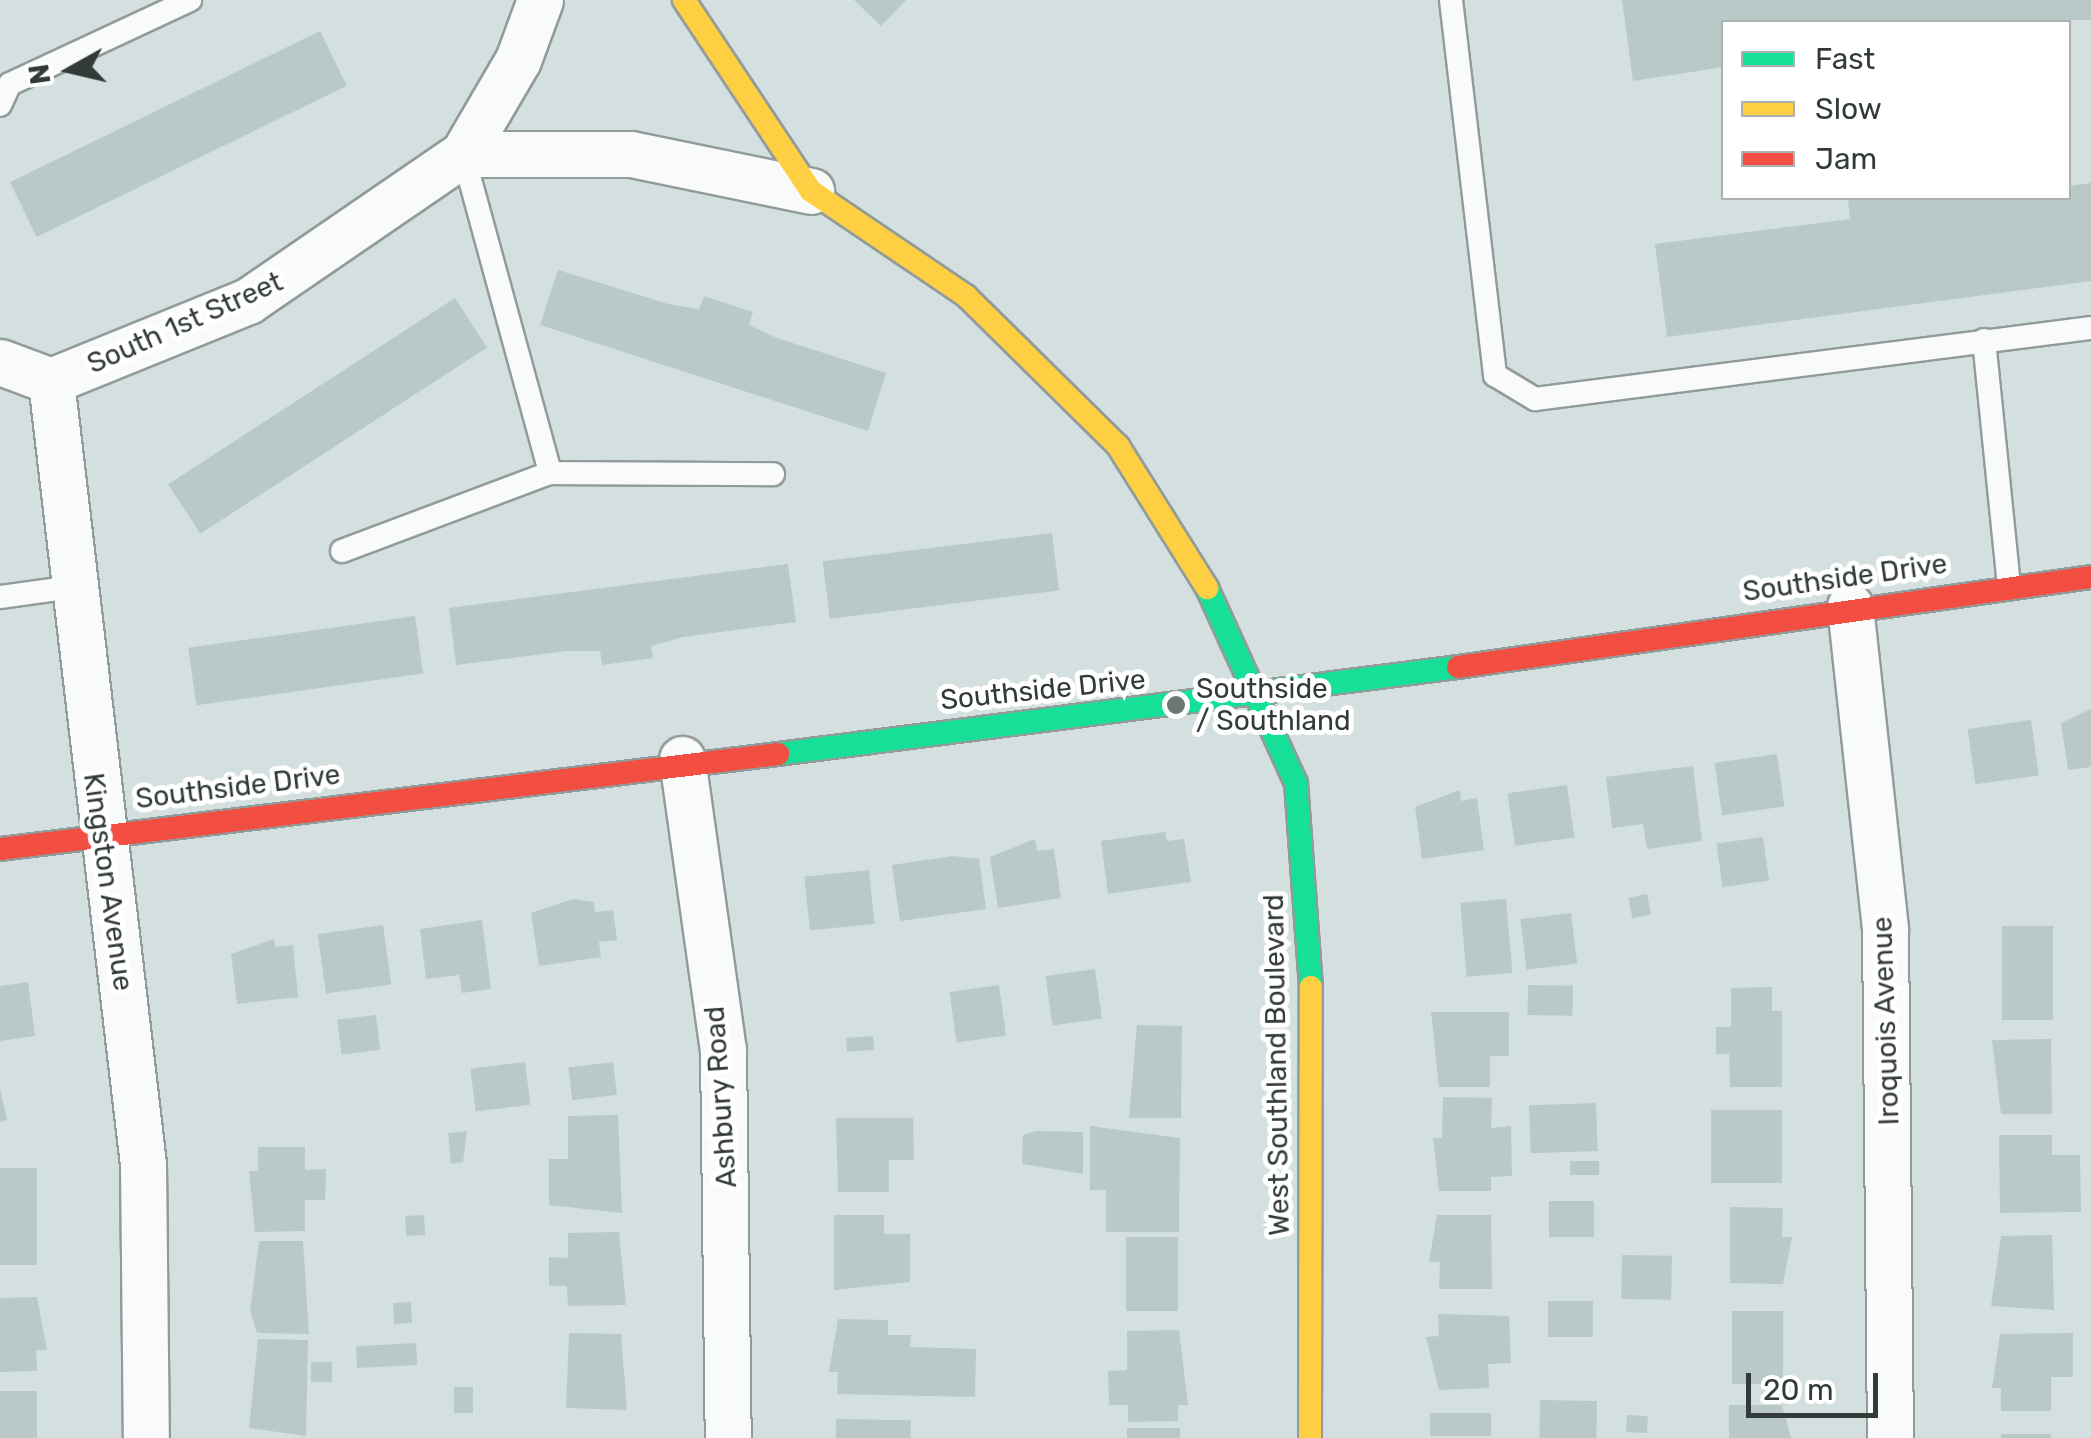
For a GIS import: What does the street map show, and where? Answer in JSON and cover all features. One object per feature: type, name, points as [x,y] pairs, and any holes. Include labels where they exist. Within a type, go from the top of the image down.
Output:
[{"type":"main road","name":"West Southland Boulevard","points":[[690,9],[811,191],[966,296],[1118,446],[1180,534],[1262,695],[1296,782],[1311,970],[1310,1438]]},
{"type":"main road","name":"Southside Drive","points":[[0,849],[682,759],[1262,695],[1850,606],[2091,577]]},
{"type":"street","name":"South 1st Street","points":[[51,381],[264,291],[462,154],[518,60],[540,0]]},
{"type":"street","points":[[462,154],[631,154],[811,191]]},
{"type":"street","points":[[0,362],[51,381]]},
{"type":"street","name":"Kingston Avenue","points":[[51,381],[100,835],[143,1164],[146,1438]]},
{"type":"street","name":"Iroquois Avenue","points":[[1850,606],[1885,929],[1890,1438]]},
{"type":"street","name":"Ashbury Road","points":[[682,759],[723,1049],[728,1438]]},
{"type":"lane","points":[[0,106],[10,84],[190,0]]},
{"type":"lane","points":[[1452,0],[1495,375],[1536,399],[2091,328]]},
{"type":"lane","points":[[462,154],[550,473]]},
{"type":"lane","points":[[1984,340],[2009,587]]},
{"type":"lane","points":[[342,551],[550,473],[772,474]]},
{"type":"lane","points":[[0,597],[73,587]]},
{"type":"building","points":[[854,0],[906,0],[881,26]]},
{"type":"building","points":[[1622,0],[2091,0],[2091,20],[1721,20],[1721,67],[1633,81]]},
{"type":"building","points":[[320,31],[347,86],[37,237],[10,182]]},
{"type":"building","points":[[2091,183],[2091,281],[1667,337],[1655,244],[1850,219],[1848,200],[2071,200],[2071,186]]},
{"type":"building","points":[[558,270],[668,304],[699,309],[704,296],[753,312],[749,325],[777,338],[886,373],[868,431],[540,325]]},
{"type":"building","points":[[455,298],[487,347],[200,534],[168,484]]},
{"type":"building","points":[[1052,533],[1059,591],[830,619],[823,561]]},
{"type":"building","points":[[788,564],[796,622],[683,637],[651,646],[653,658],[602,665],[600,651],[566,651],[456,665],[449,608]]},
{"type":"building","points":[[415,616],[423,673],[196,705],[188,648]]},
{"type":"building","points":[[2091,709],[2091,767],[2068,770],[2061,723]]},
{"type":"building","points":[[2031,720],[2039,775],[1975,784],[1968,729]]},
{"type":"building","points":[[1777,754],[1784,806],[1722,815],[1715,763]]},
{"type":"building","points":[[1693,766],[1702,841],[1647,849],[1643,824],[1612,828],[1606,777]]},
{"type":"building","points":[[1567,785],[1574,837],[1515,846],[1508,793]]},
{"type":"building","points":[[1460,790],[1461,801],[1477,798],[1484,850],[1422,859],[1415,807]]},
{"type":"building","points":[[1165,832],[1167,841],[1184,839],[1191,882],[1108,894],[1101,841]]},
{"type":"building","points":[[1763,837],[1769,881],[1723,887],[1716,844]]},
{"type":"building","points":[[1035,839],[1037,851],[1054,849],[1061,898],[998,908],[990,857]]},
{"type":"building","points":[[953,856],[979,859],[986,909],[900,921],[892,865]]},
{"type":"building","points":[[869,870],[875,924],[810,930],[804,877]]},
{"type":"building","points":[[1647,894],[1651,915],[1632,918],[1628,898]]},
{"type":"building","points":[[573,899],[594,902],[595,912],[613,910],[617,940],[599,942],[601,957],[539,966],[531,913]]},
{"type":"building","points":[[1506,899],[1512,973],[1467,977],[1460,903]]},
{"type":"building","points":[[1571,913],[1577,964],[1527,970],[1520,919]]},
{"type":"building","points":[[482,920],[491,989],[462,993],[459,975],[426,979],[420,929]]},
{"type":"building","points":[[383,925],[391,984],[326,994],[318,934]]},
{"type":"building","points":[[2002,926],[2053,926],[2053,1020],[2002,1020]]},
{"type":"building","points":[[274,939],[275,947],[293,945],[298,997],[237,1004],[231,954]]},
{"type":"building","points":[[1095,969],[1102,1019],[1052,1025],[1045,976]]},
{"type":"building","points":[[28,982],[35,1036],[0,1041],[0,986]]},
{"type":"building","points":[[999,985],[1006,1036],[957,1042],[949,992]]},
{"type":"building","points":[[1528,985],[1573,986],[1572,1016],[1527,1015]]},
{"type":"building","points":[[1772,987],[1772,1011],[1782,1011],[1782,1087],[1730,1087],[1729,1054],[1716,1054],[1716,1027],[1731,1027],[1731,988]]},
{"type":"building","points":[[1431,1012],[1509,1012],[1509,1056],[1490,1056],[1490,1087],[1439,1087]]},
{"type":"building","points":[[376,1015],[380,1050],[342,1054],[337,1020]]},
{"type":"building","points":[[1137,1025],[1182,1026],[1181,1118],[1129,1118]]},
{"type":"building","points":[[873,1036],[874,1050],[847,1052],[846,1038]]},
{"type":"building","points":[[2051,1039],[2052,1114],[2001,1114],[1992,1040]]},
{"type":"building","points":[[525,1062],[530,1105],[476,1111],[470,1069]]},
{"type":"building","points":[[613,1062],[617,1095],[572,1100],[568,1067]]},
{"type":"building","points":[[0,1087],[7,1120],[0,1122]]},
{"type":"building","points":[[1443,1097],[1492,1098],[1491,1128],[1511,1126],[1512,1176],[1491,1177],[1491,1191],[1439,1191],[1433,1138],[1442,1138]]},
{"type":"building","points":[[1596,1103],[1598,1151],[1531,1153],[1529,1105]]},
{"type":"building","points":[[1711,1110],[1782,1110],[1782,1183],[1711,1183]]},
{"type":"building","points":[[618,1115],[622,1213],[549,1205],[549,1159],[568,1159],[568,1116]]},
{"type":"building","points":[[836,1118],[913,1118],[914,1160],[889,1160],[889,1192],[838,1192]]},
{"type":"building","points":[[1090,1126],[1180,1138],[1179,1232],[1106,1232],[1106,1190],[1090,1190]]},
{"type":"building","points":[[467,1131],[463,1162],[451,1164],[448,1133]]},
{"type":"building","points":[[1036,1131],[1083,1132],[1083,1174],[1022,1164],[1023,1135]]},
{"type":"building","points":[[1999,1135],[2052,1135],[2052,1155],[2080,1155],[2081,1212],[2000,1213]]},
{"type":"building","points":[[258,1147],[305,1147],[305,1170],[326,1169],[325,1200],[305,1200],[305,1231],[255,1232],[249,1171],[258,1171]]},
{"type":"building","points":[[1570,1161],[1599,1161],[1599,1175],[1570,1175]]},
{"type":"building","points":[[0,1168],[37,1168],[37,1265],[0,1265]]},
{"type":"building","points":[[1549,1201],[1594,1201],[1594,1237],[1549,1237]]},
{"type":"building","points":[[1730,1207],[1783,1208],[1782,1237],[1792,1237],[1783,1284],[1730,1283]]},
{"type":"building","points":[[424,1215],[425,1235],[406,1236],[405,1216]]},
{"type":"building","points":[[834,1215],[884,1215],[884,1234],[910,1234],[910,1282],[834,1290]]},
{"type":"building","points":[[1437,1215],[1491,1215],[1492,1289],[1439,1289],[1440,1262],[1429,1262]]},
{"type":"building","points":[[619,1232],[626,1305],[568,1306],[567,1286],[549,1286],[549,1257],[568,1258],[568,1233]]},
{"type":"building","points":[[2052,1235],[2054,1310],[1991,1306],[2001,1236]]},
{"type":"building","points":[[1126,1237],[1178,1237],[1178,1311],[1126,1311]]},
{"type":"building","points":[[259,1241],[303,1241],[309,1334],[257,1333],[250,1311]]},
{"type":"building","points":[[1622,1255],[1672,1256],[1671,1300],[1621,1299]]},
{"type":"building","points":[[37,1297],[47,1350],[36,1350],[37,1371],[0,1372],[0,1298]]},
{"type":"building","points":[[1548,1301],[1593,1301],[1593,1337],[1548,1337]]},
{"type":"building","points":[[411,1302],[412,1323],[394,1324],[393,1303]]},
{"type":"building","points":[[1732,1311],[1783,1311],[1783,1384],[1732,1384]]},
{"type":"building","points":[[1438,1314],[1509,1316],[1511,1363],[1488,1364],[1489,1388],[1439,1390],[1426,1337],[1439,1336]]},
{"type":"building","points":[[838,1319],[888,1320],[888,1335],[911,1335],[910,1347],[976,1349],[975,1397],[837,1394],[838,1372],[829,1372]]},
{"type":"building","points":[[1179,1330],[1188,1405],[1178,1405],[1178,1421],[1128,1422],[1128,1405],[1109,1405],[1108,1371],[1127,1370],[1127,1331]]},
{"type":"building","points":[[569,1333],[621,1334],[627,1410],[566,1408]]},
{"type":"building","points":[[2073,1333],[2073,1377],[2051,1377],[2051,1411],[2001,1411],[2001,1388],[1992,1388],[2000,1334]]},
{"type":"building","points":[[258,1339],[308,1340],[306,1436],[249,1428]]},
{"type":"building","points":[[416,1343],[417,1365],[357,1368],[356,1346]]},
{"type":"building","points":[[311,1362],[332,1362],[332,1382],[311,1382]]},
{"type":"building","points":[[454,1387],[473,1387],[473,1413],[454,1413]]},
{"type":"building","points":[[0,1391],[37,1391],[37,1438],[0,1438]]},
{"type":"building","points":[[1540,1400],[1597,1401],[1596,1438],[1539,1438]]},
{"type":"building","points":[[1729,1405],[1782,1405],[1791,1438],[1729,1438]]},
{"type":"building","points":[[1430,1413],[1491,1413],[1491,1436],[1430,1436]]},
{"type":"building","points":[[1627,1415],[1648,1416],[1647,1433],[1626,1432]]},
{"type":"building","points":[[836,1419],[911,1420],[911,1438],[836,1438]]},
{"type":"building","points":[[1127,1428],[1180,1428],[1180,1438],[1127,1438]]},
{"type":"building","points":[[2001,1434],[2051,1434],[2051,1438],[2001,1438]]},
{"type":"traffic: fast","points":[[1207,588],[1296,783],[1311,987]]},
{"type":"traffic: fast","points":[[778,754],[1458,667]]},
{"type":"traffic: slow","points":[[684,0],[811,191],[966,296],[1118,446],[1207,588]]},
{"type":"traffic: slow","points":[[1310,1438],[1311,987]]},
{"type":"traffic: jam","points":[[1458,667],[2091,577]]},
{"type":"traffic: jam","points":[[0,849],[778,754]]},
{"type":"place","name":"Southside / Southland","points":[[1176,705]]}]
